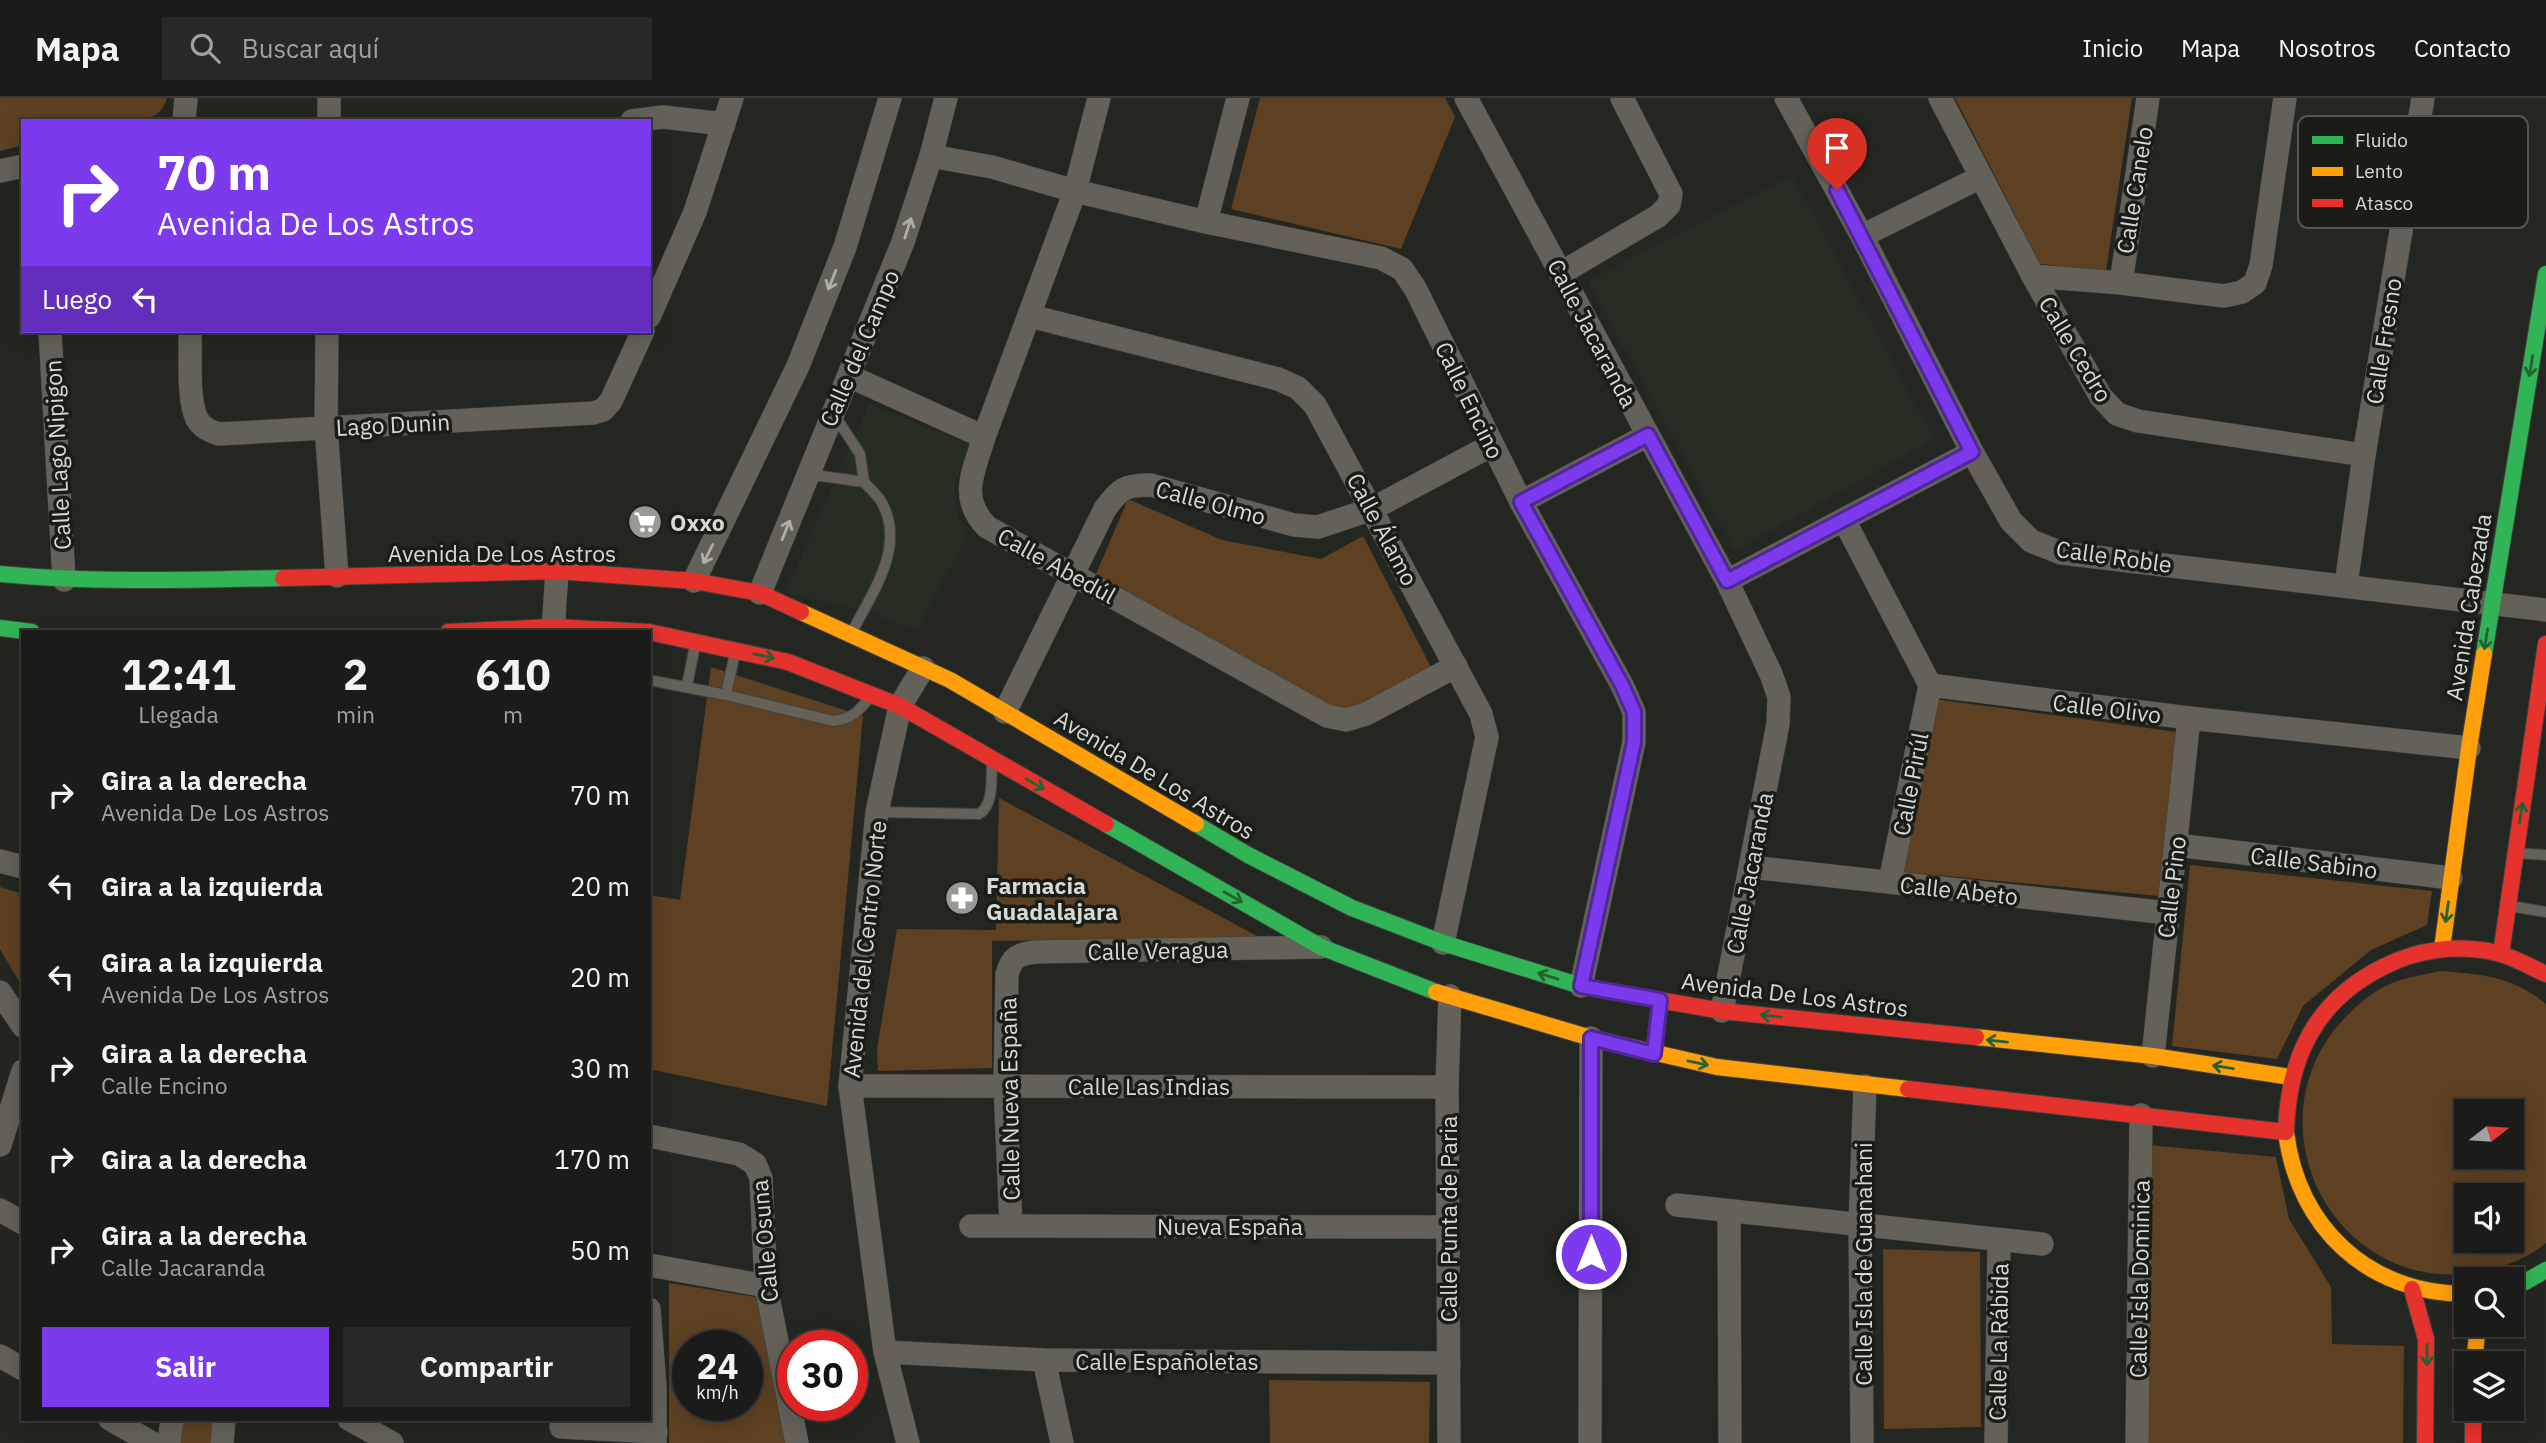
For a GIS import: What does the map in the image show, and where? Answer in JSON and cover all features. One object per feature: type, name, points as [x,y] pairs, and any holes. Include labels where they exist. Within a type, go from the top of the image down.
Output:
[{"type":"main road","name":"Avenida Cabezada","points":[[2442,949],[2469,748],[2546,274]]},
{"type":"main road","name":"Avenida De Los Astros","points":[[0,574],[64,580],[198,581],[557,571],[694,581],[760,593],[950,680],[1248,855],[1352,908],[1443,943],[1581,986],[1722,1011],[2153,1056],[2291,1077]]},
{"type":"main road","points":[[0,628],[21,631]]},
{"type":"main road","points":[[518,630],[582,630]]},
{"type":"main road","points":[[651,634],[789,662],[900,706],[1321,947],[1426,989],[1591,1038],[1717,1067],[2285,1132]]},
{"type":"main road","points":[[2501,954],[2515,853],[2538,756],[2546,644]]},
{"type":"main road","points":[[2454,1295],[2412,1289],[2363,1266],[2324,1231],[2297,1185],[2285,1132],[2291,1077],[2311,1029],[2346,989],[2390,961],[2442,949],[2501,954],[2546,974]]},
{"type":"main road","points":[[1654,1054],[1660,1000]]},
{"type":"main road","points":[[2524,1282],[2546,1270]]},
{"type":"main road","points":[[2412,1289],[2427,1339],[2425,1443]]},
{"type":"main road","points":[[2473,1421],[2473,1443]]},
{"type":"street","points":[[184,119],[186,98]]},
{"type":"street","points":[[329,98],[329,119]]},
{"type":"street","points":[[655,292],[695,212],[732,98]]},
{"type":"street","points":[[694,581],[798,366],[845,247],[890,98]]},
{"type":"street","name":"Calle del Campo","points":[[760,593],[903,242],[931,156],[946,98]]},
{"type":"street","name":"Calle Abedúl","points":[[1099,98],[1075,191],[984,437],[969,492],[971,506],[987,527],[1327,716],[1346,720],[1366,714],[1456,666]]},
{"type":"street","points":[[1206,222],[1238,98]]},
{"type":"street","name":"Calle Jacaranda","points":[[1466,98],[1727,581],[1771,674],[1779,698],[1778,724],[1722,1011]]},
{"type":"street","points":[[1560,273],[1658,216],[1669,205],[1671,194],[1665,179],[1622,98]]},
{"type":"street","name":"Calle Roble","points":[[1786,98],[1862,236],[1972,452],[2011,521],[2031,541],[2062,553],[2546,610]]},
{"type":"street","name":"Calle Cedro","points":[[1940,98],[2033,276],[2101,397],[2117,414],[2138,421],[2364,455]]},
{"type":"street","name":"Calle Canelo","points":[[2120,283],[2148,98]]},
{"type":"street","points":[[2033,276],[2224,296],[2242,292],[2255,283],[2261,265],[2285,98]]},
{"type":"street","name":"Calle Fresno","points":[[2420,116],[2423,98]]},
{"type":"street","points":[[648,119],[663,117],[724,124]]},
{"type":"street","name":"Calle Encino","points":[[931,156],[992,167],[1075,191],[1206,222],[1381,258],[1402,269],[1415,288],[1521,502],[1622,685],[1634,712],[1634,742],[1581,986]]},
{"type":"street","points":[[0,171],[21,166]]},
{"type":"street","points":[[1862,236],[1981,177]]},
{"type":"street","name":"Calle Fresno","points":[[2346,585],[2364,455],[2402,228]]},
{"type":"street","name":"Calle Álamo","points":[[1030,316],[1278,379],[1298,388],[1315,405],[1481,714],[1487,737],[1443,943]]},
{"type":"street","name":"Calle Lago Nipigon","points":[[50,333],[64,580]]},
{"type":"street","name":"Lago Dunin","points":[[191,333],[193,404],[198,420],[208,430],[219,434],[593,413],[603,410],[611,401],[642,333]]},
{"type":"street","points":[[327,333],[327,427],[337,576]]},
{"type":"street","points":[[849,376],[984,437]]},
{"type":"street","points":[[1521,502],[1648,435]]},
{"type":"street","name":"Calle Olmo","points":[[1005,712],[1105,509],[1116,493],[1131,485],[1151,485],[1294,525],[1318,527],[1372,509],[1492,445]]},
{"type":"street","points":[[1727,581],[1972,452]]},
{"type":"street","points":[[1844,520],[1930,685]]},
{"type":"street","points":[[553,629],[557,571]]},
{"type":"street","name":"Avenida del Centro Norte","points":[[908,1443],[886,1352],[850,1086],[877,812],[900,706],[923,668]]},
{"type":"street","name":"Calle Olivo","points":[[1930,685],[2189,718],[2469,748]]},
{"type":"street","name":"Calle Pirúl","points":[[1891,882],[1930,685]]},
{"type":"street","name":"Calle Pino","points":[[2153,1056],[2189,718]]},
{"type":"street","name":"Calle Sabino","points":[[2176,845],[2451,878]]},
{"type":"street","points":[[0,861],[21,866]]},
{"type":"street","name":"Calle Abeto","points":[[1751,867],[2168,914]]},
{"type":"street","name":"Calle Veragua","points":[[1007,974],[1011,961],[1020,954],[1035,952],[1321,947]]},
{"type":"street","name":"Calle Nueva España","points":[[1007,974],[1004,1086],[1011,1225]]},
{"type":"street","points":[[0,992],[21,1023]]},
{"type":"street","name":"Calle Punta de Paria","points":[[1449,1443],[1447,1087],[1450,996]]},
{"type":"street","points":[[1590,1443],[1591,1038]]},
{"type":"street","points":[[0,1144],[21,1077]]},
{"type":"street","name":"Calle Las Indias","points":[[850,1086],[1447,1087]]},
{"type":"street","name":"Calle Isla de Guanahani","points":[[1862,1443],[1860,1225],[1865,1086]]},
{"type":"street","name":"Calle Isla Dominica","points":[[2137,1443],[2141,1115]]},
{"type":"street","name":"Calle Osuna","points":[[651,1136],[739,1154],[755,1164],[761,1178],[766,1286],[797,1443]]},
{"type":"street","points":[[1677,1205],[2042,1244]]},
{"type":"street","points":[[0,1210],[21,1222]]},
{"type":"street","points":[[1729,1211],[1730,1443]]},
{"type":"street","name":"Nueva España","points":[[971,1226],[1448,1227]]},
{"type":"street","name":"Calle La Rábida","points":[[1996,1443],[1999,1241]]},
{"type":"street","points":[[651,1265],[766,1286]]},
{"type":"street","name":"Calle Españoletas","points":[[886,1352],[1044,1360],[1449,1363]]},
{"type":"street","points":[[0,1356],[21,1368]]},
{"type":"street","points":[[1044,1360],[1062,1443]]},
{"type":"street","points":[[561,1430],[656,1438],[651,1361]]},
{"type":"street","points":[[114,1421],[152,1443]]},
{"type":"street","points":[[169,1443],[172,1421]]},
{"type":"street","points":[[222,1443],[224,1421]]},
{"type":"street","points":[[353,1421],[392,1443]]},
{"type":"lane","points":[[833,412],[860,454],[864,482],[881,501],[891,525],[890,550],[883,573],[851,633]]},
{"type":"lane","points":[[807,474],[864,482]]},
{"type":"lane","points":[[687,687],[696,642]]},
{"type":"lane","points":[[726,695],[736,650]]},
{"type":"lane","points":[[651,680],[833,721],[845,720],[857,713],[871,695]]},
{"type":"lane","points":[[877,812],[979,814],[989,804],[993,760]]},
{"type":"lane","points":[[2515,853],[2546,855]]},
{"type":"lane","points":[[2508,906],[2546,912]]},
{"type":"shaded area","points":[[0,98],[167,98],[159,112],[140,119],[21,119],[21,146],[0,151]]},
{"type":"shaded area","points":[[1260,98],[1445,98],[1455,117],[1401,249],[1231,209]]},
{"type":"shaded area","points":[[1955,98],[2132,98],[2106,271],[2040,264]]},
{"type":"shaded area","points":[[1792,175],[1934,439],[1735,551],[1588,281]]},
{"type":"shaded area","points":[[869,404],[969,444],[955,484],[956,510],[967,535],[917,630],[872,613],[785,593]]},
{"type":"shaded area","points":[[1128,499],[1222,540],[1321,559],[1363,536],[1432,669],[1348,715],[1096,574]]},
{"type":"shaded area","points":[[711,667],[863,716],[827,1106],[651,1069],[651,895],[680,900]]},
{"type":"shaded area","points":[[1934,699],[2177,732],[2159,896],[1903,872]]},
{"type":"shaded area","points":[[999,798],[1259,937],[992,941],[992,1068],[878,1071],[877,1049],[897,929],[996,930]]},
{"type":"shaded area","points":[[2190,865],[2432,891],[2427,925],[2371,950],[2303,1006],[2277,1059],[2172,1046]]},
{"type":"shaded area","points":[[0,887],[21,893],[21,985],[0,949]]},
{"type":"shaded area","points":[[2439,971],[2482,975],[2521,987],[2546,1004],[2546,1243],[2512,1263],[2499,1267],[2454,1267],[2454,1273],[2426,1272],[2384,1258],[2349,1232],[2323,1198],[2307,1158],[2303,1115],[2312,1071],[2335,1029],[2347,1015],[2376,991],[2404,979]]},
{"type":"shaded area","points":[[2148,1145],[2276,1157],[2289,1219],[2331,1287],[2332,1344],[2404,1346],[2403,1443],[2148,1443]]},
{"type":"shaded area","points":[[1883,1249],[1980,1252],[1981,1427],[1884,1429]]},
{"type":"shaded area","points":[[669,1283],[756,1297],[763,1330],[672,1330],[672,1421],[763,1421],[763,1331],[777,1399],[777,1421],[781,1421],[786,1443],[669,1443]]},
{"type":"shaded area","points":[[1269,1380],[1430,1382],[1429,1443],[1270,1443]]},
{"type":"shaded area","points":[[180,1421],[214,1421],[212,1443],[178,1443]]},
{"type":"traffic: fast","points":[[2484,654],[2546,274]]},
{"type":"traffic: fast","points":[[0,574],[107,580],[283,578]]},
{"type":"traffic: fast","points":[[0,628],[21,631]]},
{"type":"traffic: fast","points":[[1106,824],[1321,947],[1436,992]]},
{"type":"traffic: fast","points":[[1196,824],[1248,855],[1352,908],[1443,943],[1581,986],[1630,995]]},
{"type":"traffic: fast","points":[[2524,1282],[2546,1270]]},
{"type":"traffic: slow","points":[[801,612],[950,680],[1196,824]]},
{"type":"traffic: slow","points":[[2442,949],[2484,654]]},
{"type":"traffic: slow","points":[[1436,992],[1591,1038],[1717,1067],[1908,1089]]},
{"type":"traffic: slow","points":[[1654,1054],[1660,1000]]},
{"type":"traffic: slow","points":[[1976,1037],[2153,1056],[2291,1077]]},
{"type":"traffic: slow","points":[[2286,1132],[2293,1166],[2305,1198],[2322,1225],[2344,1249],[2369,1268],[2398,1282],[2431,1291],[2454,1293]]},
{"type":"traffic: slow","points":[[2475,1351],[2477,1337]]},
{"type":"traffic: jam","points":[[283,578],[557,571],[694,581],[760,593],[801,612]]},
{"type":"traffic: jam","points":[[490,630],[553,627],[610,630]]},
{"type":"traffic: jam","points":[[651,632],[788,662],[900,706],[1106,824]]},
{"type":"traffic: jam","points":[[2501,954],[2546,644]]},
{"type":"traffic: jam","points":[[2286,1132],[2292,1080],[2310,1034],[2339,997],[2359,981],[2410,956],[2453,949],[2497,953],[2546,974]]},
{"type":"traffic: jam","points":[[1630,995],[1722,1011],[1976,1037]]},
{"type":"traffic: jam","points":[[1908,1089],[2285,1132]]},
{"type":"traffic: jam","points":[[2412,1289],[2426,1339],[2425,1443]]},
{"type":"traffic: jam","points":[[2473,1421],[2473,1443]]},
{"type":"place","name":"Oxxo","points":[[645,522]]},
{"type":"place","name":"Farmacia Guadalajara","points":[[962,898]]},
{"type":"route","points":[[1591,1254],[1591,1038],[1654,1054],[1660,1000],[1581,986],[1634,742],[1634,712],[1622,685],[1521,502],[1648,435],[1727,581],[1972,452],[1837,190]]}]
